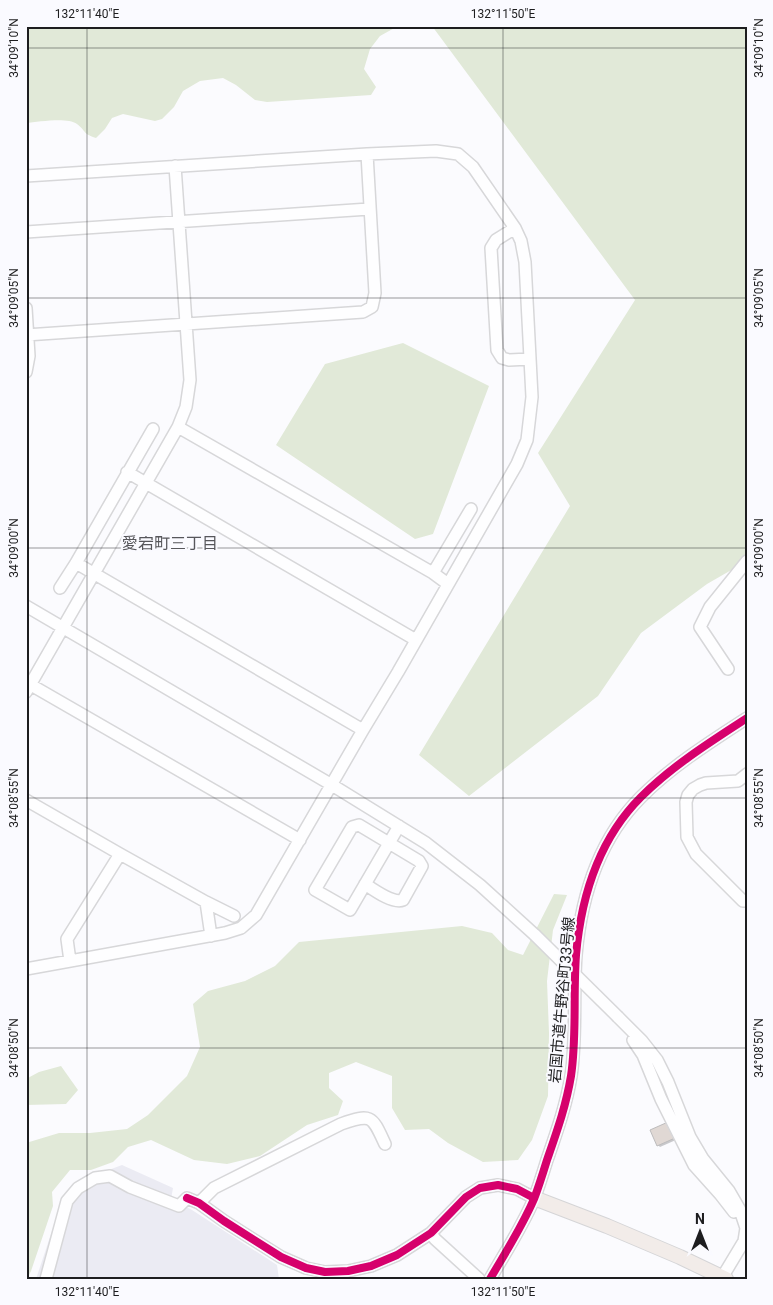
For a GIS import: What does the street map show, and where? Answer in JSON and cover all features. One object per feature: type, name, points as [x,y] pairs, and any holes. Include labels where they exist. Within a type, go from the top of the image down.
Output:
[{"type":"main road","points":[[534,1198],[607,1226],[725,1278]]},
{"type":"street","points":[[26,176],[367,154],[436,151],[458,154],[473,167],[515,228],[521,241],[525,262],[532,397],[527,440],[517,464],[256,915],[241,928],[225,934],[26,969]]},
{"type":"street","points":[[27,335],[363,312],[372,306],[375,293],[367,154]]},
{"type":"street","points":[[175,166],[190,380],[186,407],[178,427],[29,688],[300,840]]},
{"type":"street","points":[[26,232],[369,209]]},
{"type":"street","points":[[515,228],[496,240],[491,248],[497,350],[502,358],[509,360],[530,359]]},
{"type":"street","points":[[26,308],[29,356],[26,372]]},
{"type":"street","points":[[178,427],[433,573],[448,584]]},
{"type":"street","points":[[60,588],[152,429]]},
{"type":"street","points":[[127,472],[416,640]]},
{"type":"street","points":[[433,573],[471,508]]},
{"type":"street","points":[[728,669],[700,627],[710,607],[747,561]]},
{"type":"street","points":[[76,563],[363,730]]},
{"type":"street","points":[[26,606],[332,785],[426,843],[480,885],[535,935],[642,1041],[657,1060],[690,1137],[703,1159],[729,1191],[740,1210],[746,1227],[744,1241],[725,1278]]},
{"type":"street","name":"岩国市道牛野谷町33号線","points":[[490,1279],[534,1198],[565,1108],[575,1035],[574,984],[579,930],[590,883],[599,859],[625,816],[640,798],[666,774],[747,718]]},
{"type":"street","points":[[747,774],[738,781],[700,785],[693,789],[686,802],[687,837],[696,854],[743,900],[747,901]]},
{"type":"street","points":[[26,800],[234,916]]},
{"type":"street","points":[[365,884],[394,900],[403,900],[422,866],[419,862],[388,843],[359,825],[352,827],[315,890],[350,910],[388,843],[398,826]]},
{"type":"street","points":[[70,961],[67,939],[120,854]]},
{"type":"street","points":[[206,902],[211,936]]},
{"type":"street","points":[[199,1203],[214,1188],[341,1124],[358,1118],[367,1118],[374,1122],[385,1144]]},
{"type":"street","points":[[46,1279],[67,1202],[78,1188],[95,1178],[110,1176],[130,1187],[179,1206],[187,1198],[199,1203],[281,1257],[306,1268],[325,1272],[348,1271],[371,1266],[397,1255],[430,1233],[466,1197],[480,1188],[498,1184],[517,1188],[534,1198]]},
{"type":"street","points":[[430,1233],[479,1279]]},
{"type":"shaded area","points":[[122,1165],[173,1188],[171,1199],[192,1210],[277,1265],[279,1279],[36,1279],[59,1210],[85,1179]]},
{"type":"green space","points":[[26,26],[398,26],[380,36],[370,49],[364,69],[376,87],[371,95],[267,102],[255,100],[236,85],[223,78],[200,81],[183,91],[174,107],[162,119],[155,121],[123,114],[112,118],[96,138],[87,134],[77,124],[72,122],[53,120],[26,123]]},
{"type":"green space","points":[[432,26],[747,26],[747,561],[707,584],[641,633],[598,696],[469,796],[419,755],[570,506],[538,453],[635,300]]},
{"type":"green space","points":[[403,343],[489,386],[433,534],[415,539],[276,445],[325,364]]},
{"type":"green space","points":[[554,894],[567,895],[553,930],[547,981],[549,1033],[548,1096],[532,1140],[518,1160],[483,1162],[448,1143],[429,1129],[405,1130],[392,1108],[392,1076],[356,1062],[329,1073],[329,1088],[343,1101],[338,1115],[307,1125],[260,1156],[227,1164],[194,1160],[151,1140],[128,1147],[113,1162],[91,1170],[70,1170],[52,1192],[53,1206],[31,1271],[26,1279],[26,1143],[59,1133],[90,1133],[127,1129],[148,1115],[187,1076],[200,1047],[193,1004],[208,991],[245,981],[275,966],[299,942],[462,926],[492,933],[508,950],[523,955]]},
{"type":"green space","points":[[61,1066],[78,1090],[66,1104],[26,1105],[26,1079],[39,1072]]},
{"type":"building","points":[[686,1114],[693,1130],[657,1146],[650,1130]]},
{"type":"cycle path","points":[[490,1279],[519,1230],[534,1199],[564,1108],[573,1061],[575,970],[582,912],[603,850],[626,814],[641,797],[665,775],[747,718]]},
{"type":"cycle path","points":[[187,1198],[199,1203],[281,1257],[306,1268],[325,1272],[348,1271],[371,1266],[397,1255],[431,1233],[466,1197],[480,1188],[498,1185],[517,1189],[534,1198]]},
{"type":"district","name":"愛宕町三丁目","points":[[170,543]]}]
